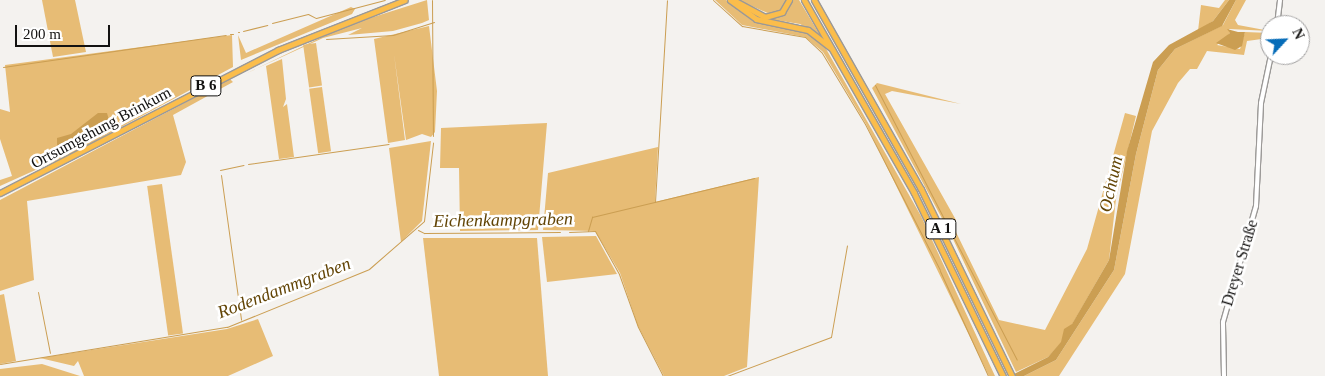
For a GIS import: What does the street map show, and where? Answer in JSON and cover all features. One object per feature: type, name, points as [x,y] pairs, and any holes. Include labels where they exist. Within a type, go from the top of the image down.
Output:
[{"type":"highway","name":"Ortsumgehung Brinkum","points":[[0,193],[278,50],[404,0]]},
{"type":"highway","points":[[730,0],[756,19],[808,30],[836,52]]},
{"type":"highway","points":[[734,0],[764,17],[782,12],[790,0]]},
{"type":"highway","name":"A 1","points":[[804,0],[860,94],[918,201],[1003,376]]},
{"type":"highway","name":"A 1","points":[[814,0],[867,90],[1010,374]]},
{"type":"street","points":[[1278,15],[1280,0]]},
{"type":"street","name":"Dreyer Straße","points":[[1224,376],[1225,314],[1255,213],[1259,172],[1261,103],[1269,65]]},
{"type":"shaded area","points":[[42,0],[75,0],[86,52],[53,57]]},
{"type":"shaded area","points":[[427,0],[429,20],[422,23],[393,31],[348,35],[362,28],[323,38],[245,74],[345,26]]},
{"type":"shaded area","points":[[715,0],[726,0],[750,19],[807,31],[825,47],[921,216],[995,376],[989,376],[866,124],[823,52],[805,37],[742,25]]},
{"type":"shaded area","points":[[738,0],[787,0],[781,10],[770,14]]},
{"type":"shaded area","points":[[792,0],[799,0],[820,35],[800,24],[769,19],[787,11]]},
{"type":"shaded area","points":[[1225,0],[1229,0],[1213,21],[1198,31],[1201,5],[1219,8]]},
{"type":"shaded area","points":[[1229,0],[1236,0],[1222,26],[1175,49],[1158,70],[1136,154],[1114,270],[1056,360],[1024,376],[1010,376],[1048,357],[1061,342],[1064,329],[1072,324],[1109,260],[1127,151],[1153,62],[1169,45],[1213,21]]},
{"type":"shaded area","points":[[1236,0],[1246,0],[1235,20],[1238,25],[1260,31],[1229,29],[1230,33],[1217,45],[1240,49],[1245,32],[1260,33],[1260,39],[1247,41],[1244,55],[1207,51],[1197,69],[1190,69],[1178,83],[1152,131],[1125,274],[1059,376],[1024,376],[1056,360],[1114,270],[1136,154],[1158,70],[1175,49],[1223,25]]},
{"type":"shaded area","points":[[351,7],[355,9],[352,14],[241,60],[238,35],[246,53]]},
{"type":"shaded area","points":[[429,26],[437,91],[435,132],[431,137],[422,134],[406,140],[394,54],[405,140],[388,143],[374,39]]},
{"type":"shaded area","points":[[1227,29],[1245,32],[1242,46],[1235,50],[1216,43],[1230,33]]},
{"type":"shaded area","points":[[232,35],[233,67],[71,154],[0,186],[0,180],[12,176],[0,139],[0,109],[10,112],[5,65]]},
{"type":"shaded area","points":[[316,43],[322,86],[309,87],[303,45]]},
{"type":"shaded area","points":[[282,59],[286,99],[283,107],[287,104],[294,157],[279,159],[266,66]]},
{"type":"shaded area","points":[[230,79],[233,82],[173,115],[186,162],[181,175],[27,201],[34,280],[0,291],[0,200]]},
{"type":"shaded area","points":[[877,83],[961,104],[892,91],[885,94],[956,220],[953,226],[999,320],[1045,330],[1087,249],[1125,113],[1136,116],[1116,199],[1109,260],[1062,342],[1048,357],[1016,372],[953,239],[872,88]]},
{"type":"shaded area","points":[[322,87],[331,151],[318,153],[309,89]]},
{"type":"shaded area","points":[[98,113],[107,113],[109,120],[57,147],[57,138],[71,134]]},
{"type":"shaded area","points":[[547,123],[538,230],[460,231],[459,168],[440,168],[441,128]]},
{"type":"shaded area","points":[[431,141],[422,221],[401,242],[389,148]]},
{"type":"shaded area","points":[[658,147],[655,202],[759,177],[747,367],[724,376],[664,376],[638,326],[620,273],[595,231],[543,230],[548,173]]},
{"type":"shaded area","points":[[162,184],[183,334],[168,336],[147,186]]},
{"type":"shaded area","points":[[596,236],[617,274],[547,282],[542,237]]},
{"type":"shaded area","points":[[423,238],[537,238],[548,376],[439,376]]},
{"type":"shaded area","points":[[4,294],[16,361],[0,364],[0,295]]},
{"type":"shaded area","points":[[258,319],[273,356],[228,376],[84,376],[78,361],[74,366],[40,358],[227,329]]},
{"type":"shaded area","points":[[42,364],[80,376],[0,376],[0,369]]},
{"type":"waterway","points":[[272,23],[308,14],[316,18],[385,0]]},
{"type":"waterway","name":"Rodendammgraben","points":[[432,0],[433,136]]},
{"type":"waterway","points":[[655,202],[667,0]]},
{"type":"waterway","points":[[713,0],[742,26],[805,37],[822,53],[865,124],[940,270]]},
{"type":"waterway","points":[[326,39],[393,35],[434,22]]},
{"type":"waterway","points":[[243,31],[267,25]]},
{"type":"waterway","points":[[3,67],[226,35]]},
{"type":"waterway","points":[[875,85],[1017,360]]},
{"type":"waterway","name":"Rodendammgraben","points":[[0,364],[227,327],[369,269],[424,221],[433,143]]},
{"type":"waterway","points":[[248,164],[389,144]]},
{"type":"waterway","points":[[220,170],[243,165]]},
{"type":"waterway","points":[[221,175],[241,320]]},
{"type":"waterway","name":"Eichenkampgraben","points":[[588,231],[592,217],[754,178]]},
{"type":"waterway","name":"Eichenkampgraben","points":[[418,230],[424,233],[560,232]]},
{"type":"waterway","points":[[569,232],[595,231],[619,274],[638,327],[663,376]]},
{"type":"waterway","points":[[727,376],[831,337],[847,245]]},
{"type":"waterway","points":[[940,271],[988,376]]},
{"type":"waterway","points":[[38,292],[50,353]]},
{"type":"water label","name":"Ochtum","points":[[1111,184]]}]
